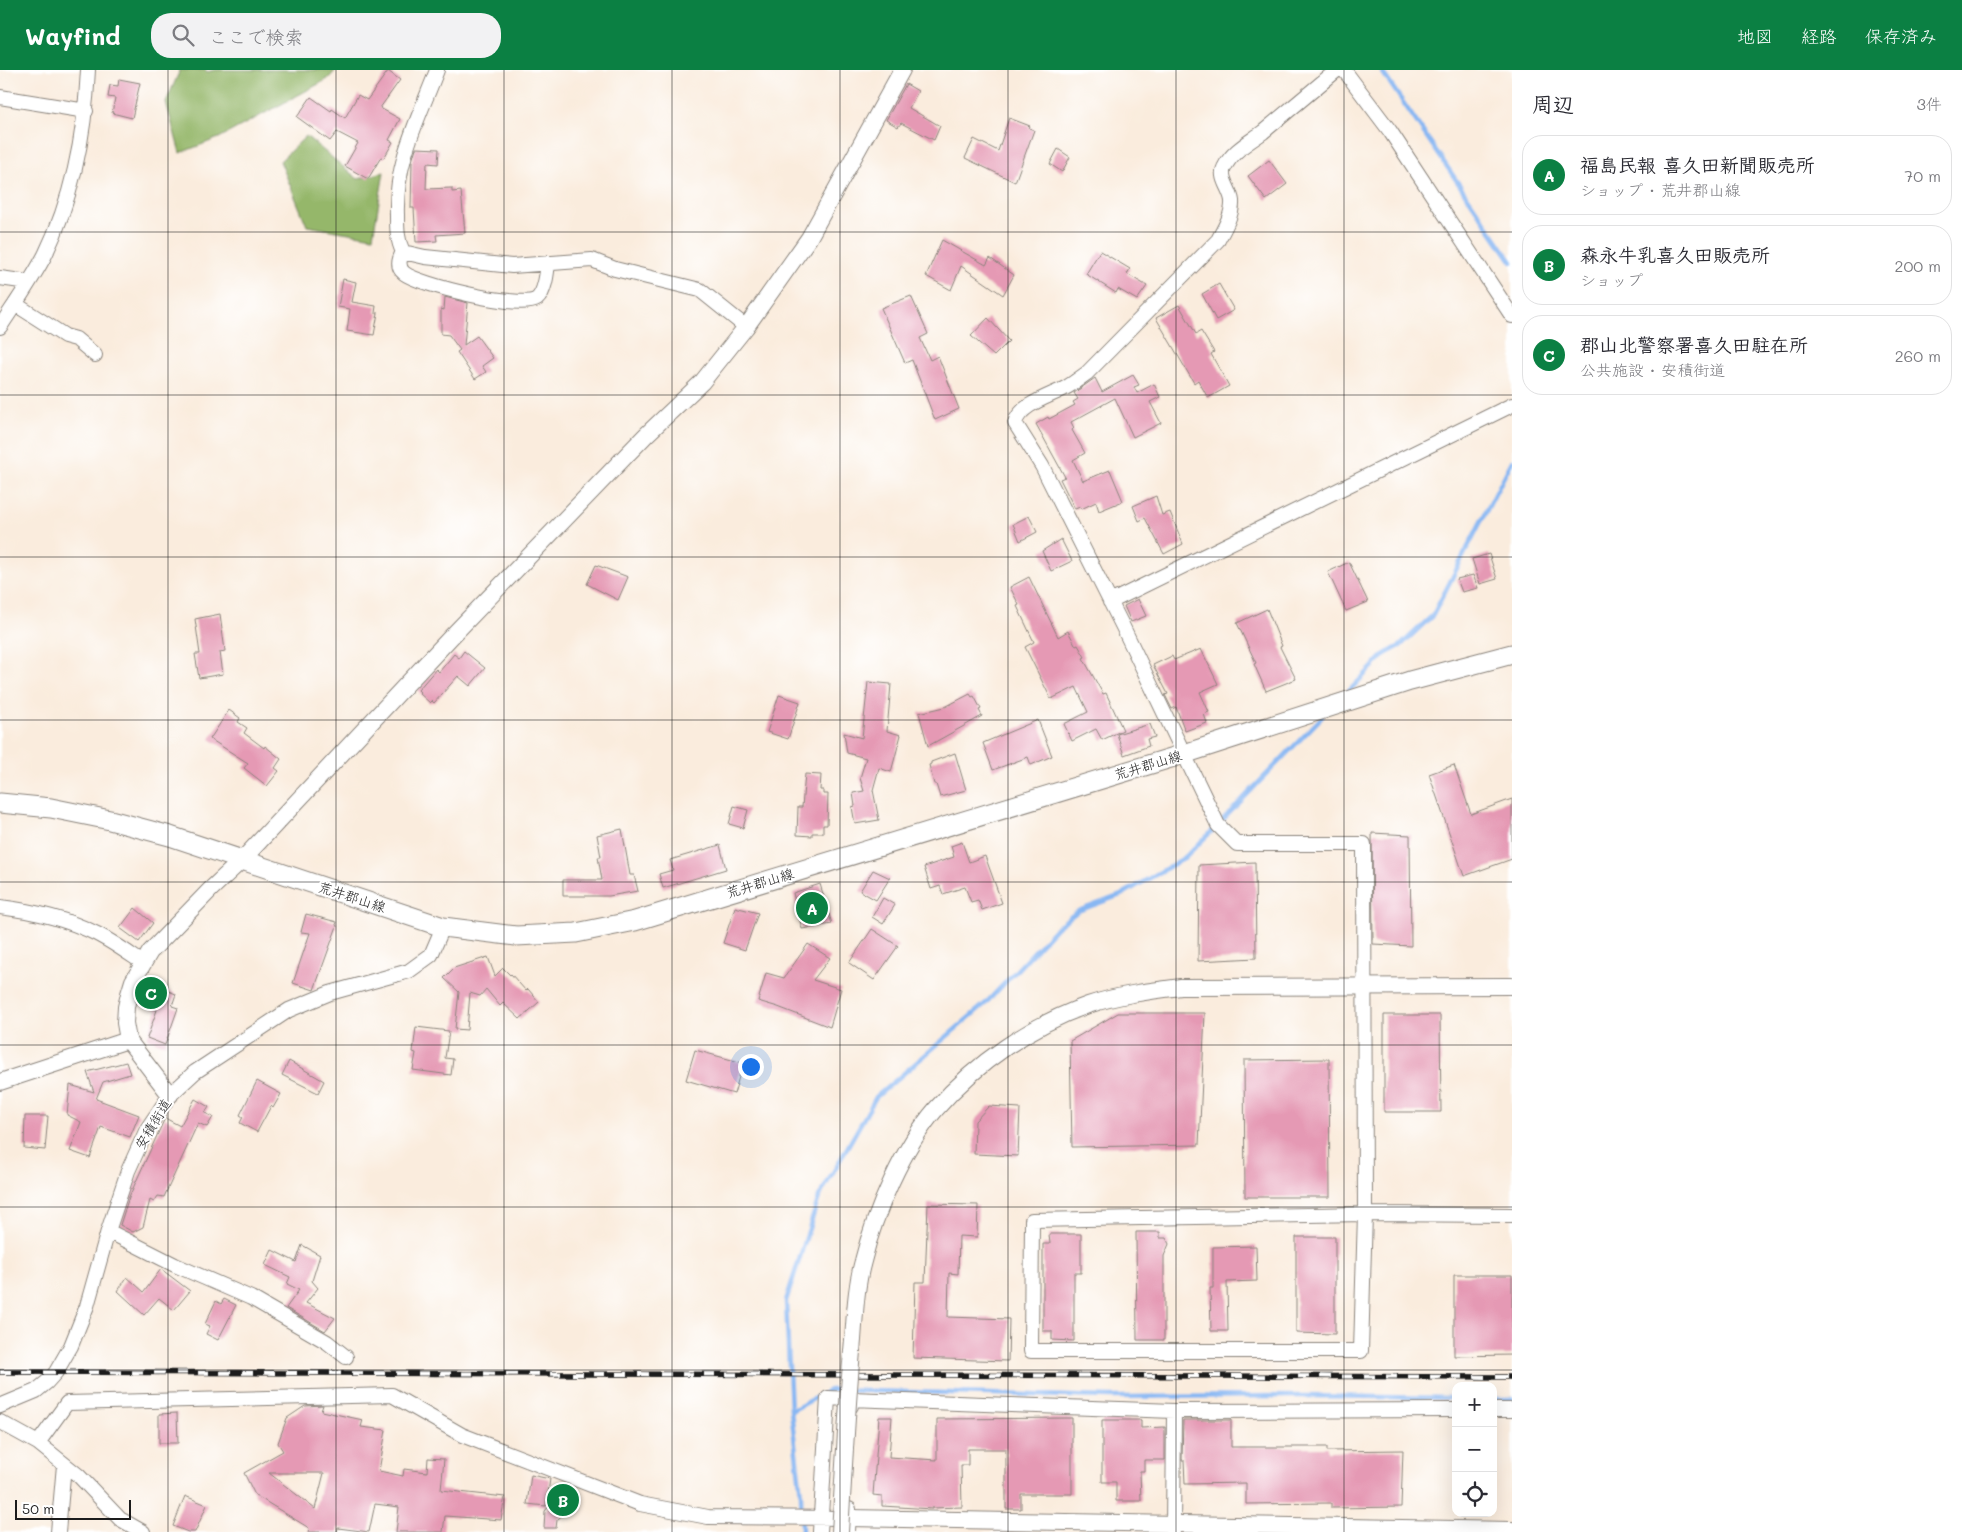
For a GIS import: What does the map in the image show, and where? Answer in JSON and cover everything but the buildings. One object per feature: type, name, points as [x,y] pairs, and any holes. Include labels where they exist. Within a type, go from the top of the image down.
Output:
[{"type":"main road","name":"荒井郡山線","points":[[0,803],[51,808],[110,820],[170,836],[443,927],[516,936],[576,933],[634,921],[1184,754],[1410,681],[1512,654]]},
{"type":"street","points":[[0,327],[45,255],[67,200],[79,155],[86,111],[88,70]]},
{"type":"street","points":[[437,70],[407,144],[399,172],[396,199],[398,241],[403,252],[399,267],[404,273],[446,289],[486,299],[529,301],[537,298],[542,290],[548,263]]},
{"type":"street","points":[[170,1095],[128,1040],[125,1024],[126,1007],[133,981],[150,952],[242,860],[451,637],[646,436],[702,382],[746,327],[809,238],[902,70]]},
{"type":"street","points":[[1337,70],[1229,159],[1223,170],[1223,178],[1230,192],[1232,202],[1228,220],[1218,240],[1087,373],[1067,387],[1026,408],[1017,417],[1015,423],[1042,466],[1218,825],[1236,844],[1364,844],[1365,1214],[1361,1351],[1031,1351],[1032,1220],[1365,1214],[1512,1215]]},
{"type":"street","points":[[1344,70],[1390,131],[1512,316]]},
{"type":"street","points":[[0,97],[86,111]]},
{"type":"street","points":[[403,252],[426,257],[512,266],[592,260],[615,268],[700,290],[746,327]]},
{"type":"street","points":[[0,278],[28,282]]},
{"type":"street","points":[[15,304],[65,336],[76,339],[95,355]]},
{"type":"street","points":[[1110,602],[1512,405]]},
{"type":"street","points":[[0,907],[30,911],[96,934],[143,963]]},
{"type":"street","name":"安積街道","points":[[0,1406],[36,1391],[56,1372],[71,1346],[86,1306],[108,1231],[132,1162],[147,1129],[170,1095],[195,1072],[289,1010],[330,993],[409,971],[431,955],[443,927]]},
{"type":"street","points":[[840,1532],[851,1360],[858,1284],[863,1260],[887,1192],[901,1162],[922,1129],[936,1109],[954,1091],[1004,1048],[1031,1031],[1087,1006],[1116,997],[1181,987],[1512,986]]},
{"type":"street","points":[[0,1082],[128,1040]]},
{"type":"street","points":[[108,1231],[175,1265],[251,1298],[327,1342],[346,1357]]},
{"type":"street","points":[[38,1443],[67,1403],[392,1395],[462,1435],[640,1504],[708,1517],[820,1525],[1512,1530]]},
{"type":"street","points":[[820,1525],[828,1398],[1174,1411],[1452,1410]]},
{"type":"street","points":[[849,1525],[851,1399]]},
{"type":"street","points":[[1497,1410],[1512,1410]]},
{"type":"street","points":[[1173,1528],[1174,1411]]},
{"type":"street","points":[[0,1422],[38,1443],[80,1476],[120,1519],[143,1532]]},
{"type":"street","points":[[58,1532],[64,1465]]},
{"type":"green space","points":[[180,70],[206,70],[206,72],[216,70],[336,70],[328,79],[219,138],[180,153],[166,102]]},
{"type":"green space","points":[[306,136],[358,179],[384,172],[373,237],[307,226],[280,161]]},
{"type":"waterway","points":[[1381,70],[1512,262]]},
{"type":"waterway","points":[[1346,694],[1385,654],[1400,646],[1433,615],[1512,461]]},
{"type":"waterway","points":[[802,1532],[801,1494],[791,1411],[786,1301],[819,1197],[876,1097],[986,1003],[1057,927],[1078,911],[1121,895],[1184,858],[1322,717]]},
{"type":"waterway","points":[[791,1411],[830,1390],[1112,1397],[1304,1396],[1452,1398]]},
{"type":"waterway","points":[[1497,1399],[1512,1399]]},
{"type":"railway","points":[[0,1372],[1512,1377]]},
{"type":"place","name":"福島民報 喜久田新聞販売所","points":[[812,908]]},
{"type":"place","name":"郡山北警察署喜久田駐在所","points":[[151,993]]},
{"type":"place","name":"森永牛乳喜久田販売所","points":[[563,1500]]}]
